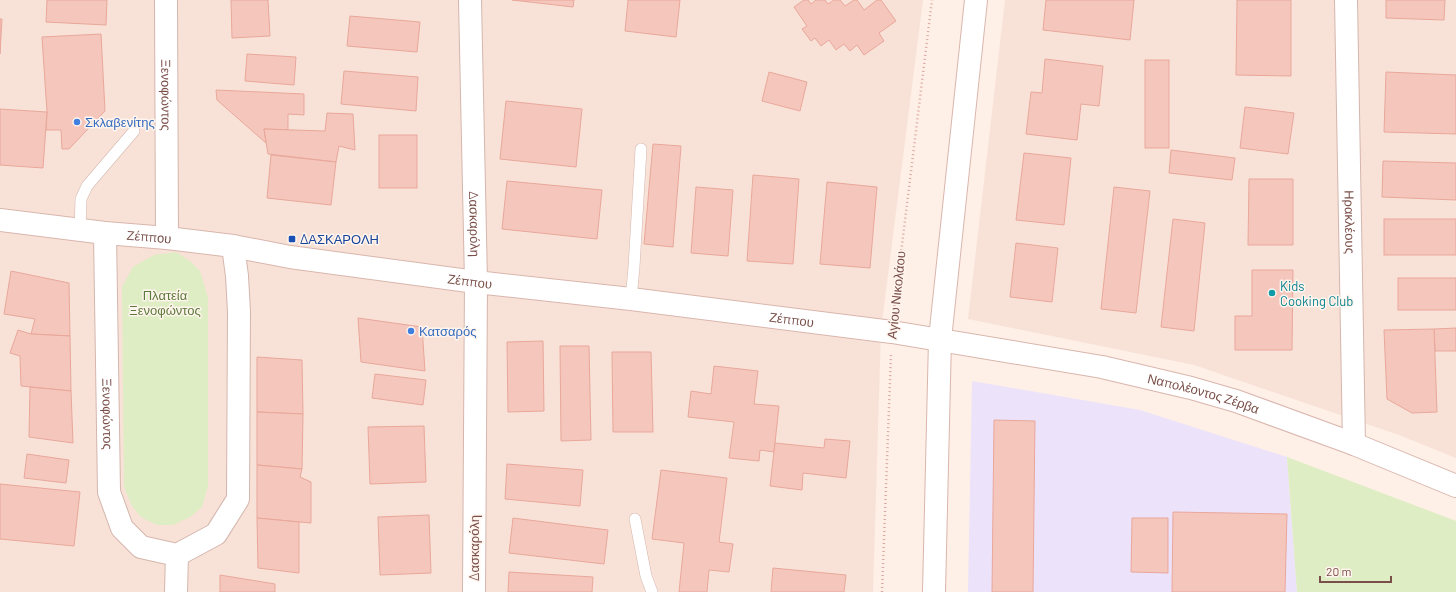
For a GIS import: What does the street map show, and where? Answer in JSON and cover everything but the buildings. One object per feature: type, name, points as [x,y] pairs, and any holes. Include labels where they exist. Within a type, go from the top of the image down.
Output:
[{"type":"street","name":"Ξενοφώντος","points":[[166,0],[168,238]]},
{"type":"street","name":"Δασκαρόλη","points":[[470,0],[476,282],[474,592]]},
{"type":"street","points":[[934,592],[940,339],[976,0]]},
{"type":"street","name":"Ηρακλέους","points":[[1346,0],[1354,444]]},
{"type":"street","name":"Ζέππου","points":[[0,220],[105,233],[168,238],[233,246],[290,257],[476,282],[631,299],[940,339]]},
{"type":"street","name":"Ξενοφώντος","points":[[105,233],[110,492],[122,528],[140,547],[177,555]]},
{"type":"street","points":[[176,592],[177,555],[216,534],[238,500],[239,312],[237,276],[233,246]]},
{"type":"street","name":"Ναπολέοντος Ζέρβα","points":[[940,339],[967,345],[1102,367],[1191,388],[1236,401],[1354,444],[1456,486]]},
{"type":"lane","points":[[80,230],[81,198],[87,186],[134,131]]},
{"type":"lane","points":[[631,299],[641,149]]},
{"type":"lane","points":[[635,519],[646,576],[652,592]]},
{"type":"path","name":"Αγίου Νικολάου","points":[[882,592],[892,332],[899,263],[932,0]]},
{"type":"shaded area","points":[[0,0],[923,0],[881,330],[873,592],[0,592]]},
{"type":"shaded area","points":[[1005,0],[1456,0],[1456,458],[1399,435],[1194,365],[968,319]]},
{"type":"shaded area","points":[[972,381],[1140,410],[1287,457],[1297,592],[968,592]]},
{"type":"green space","name":"Πλατεία Ξενοφώντος","points":[[176,252],[190,261],[200,271],[208,298],[208,486],[202,507],[190,517],[173,525],[157,525],[141,517],[132,506],[124,487],[122,287],[133,267],[154,255]]},
{"type":"green space","points":[[1287,457],[1456,521],[1456,592],[1297,592]]},
{"type":"place","name":"Σκλαβενίτης","points":[[77,122]]},
{"type":"place","name":"ΔΑΣΚΑΡΟΛΗ","points":[[292,239]]},
{"type":"place","name":"Kids Cooking Club","points":[[1272,293]]},
{"type":"place","name":"Κατσαρός","points":[[411,331]]}]
